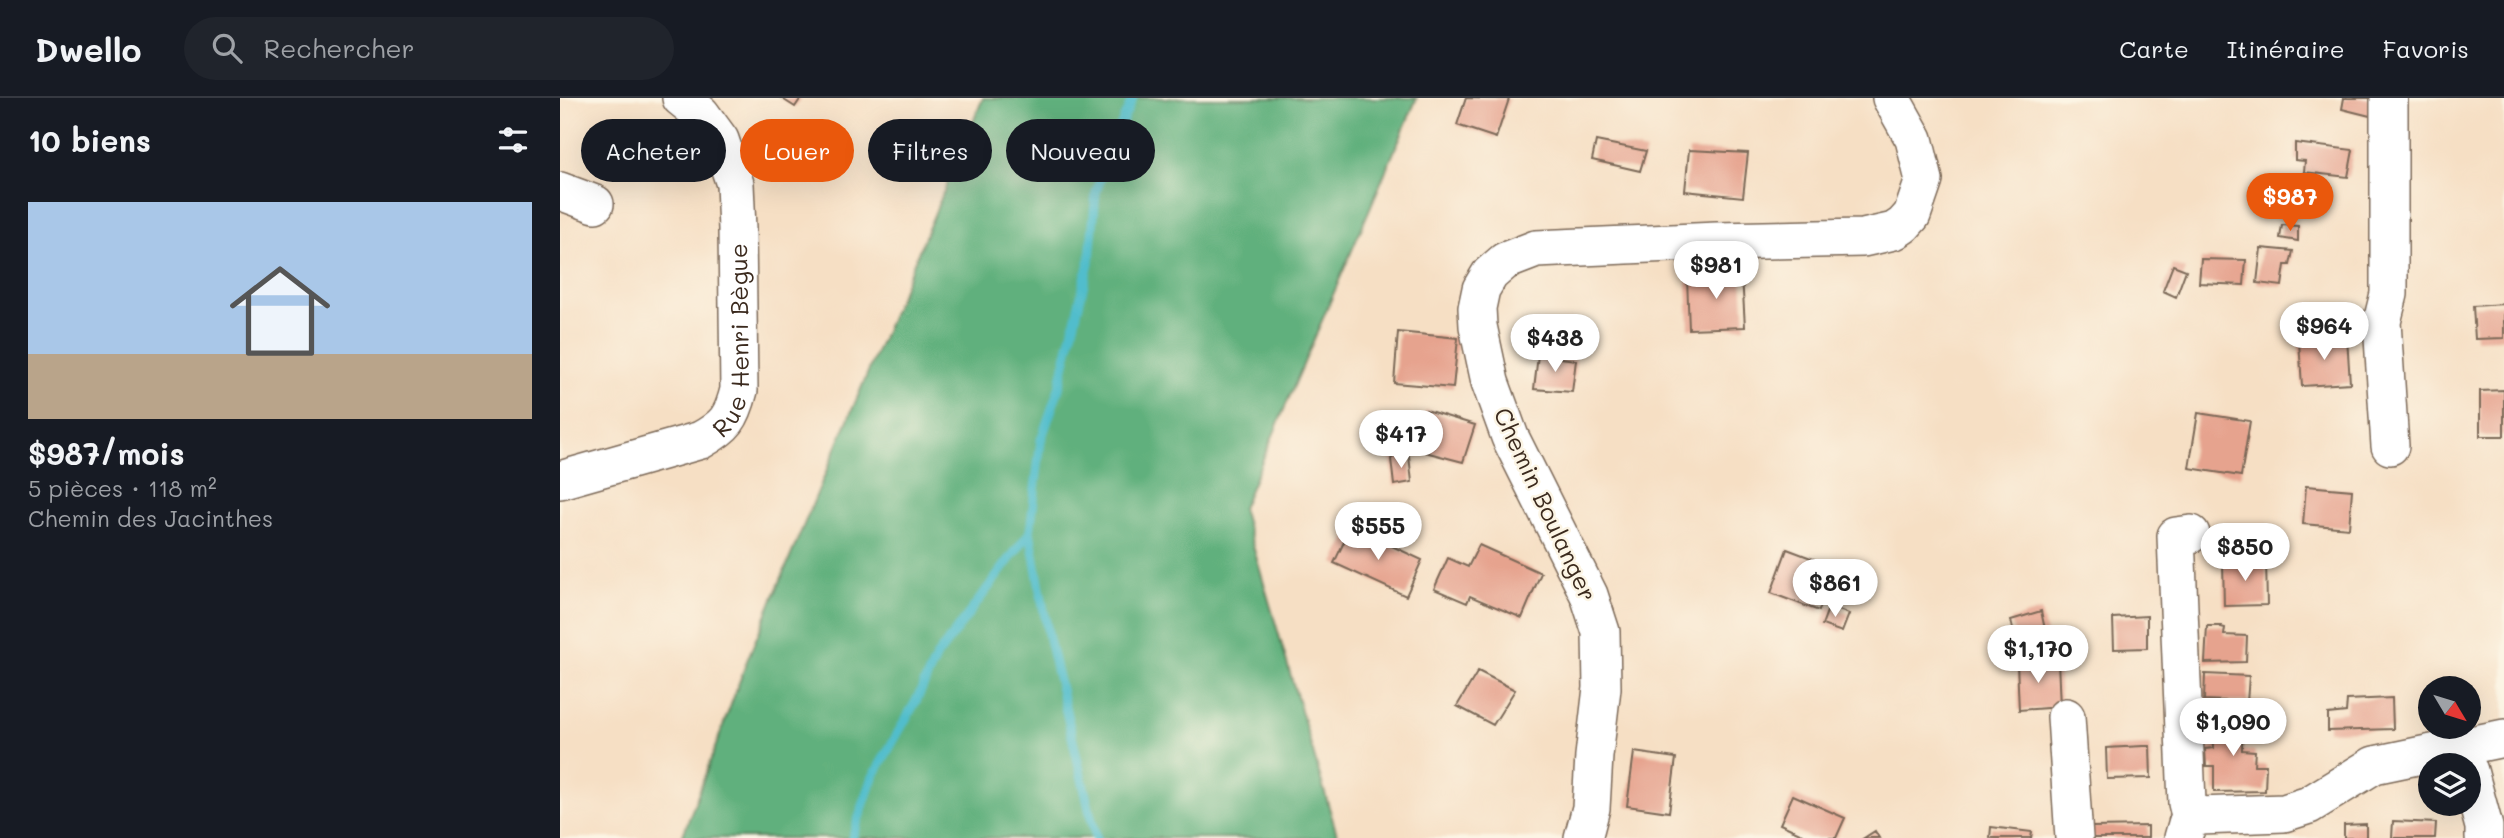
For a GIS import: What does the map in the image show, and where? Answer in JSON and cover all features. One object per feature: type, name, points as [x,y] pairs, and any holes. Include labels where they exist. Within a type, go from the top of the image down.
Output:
[{"type":"street","name":"Rue Henri Bègue","points":[[564,474],[701,440],[721,429],[734,411],[739,390],[735,184],[720,140],[701,114],[681,98]]},
{"type":"street","name":"Chemin Boulanger","points":[[1583,838],[1591,808],[1602,688],[1601,632],[1589,595],[1510,437],[1490,382],[1478,326],[1477,308],[1481,289],[1490,274],[1505,261],[1536,249],[1863,238],[1894,232],[1912,215],[1924,180],[1914,139],[1891,98]]},
{"type":"street","points":[[2389,98],[2389,293],[2382,322],[2390,446]]},
{"type":"street","points":[[560,191],[595,204]]},
{"type":"street","points":[[2187,829],[2176,536],[2192,534]]},
{"type":"street","points":[[2066,717],[2074,838]]},
{"type":"street","points":[[2479,753],[2504,738]]},
{"type":"street","points":[[2187,829],[2207,814],[2284,813],[2309,805],[2374,765],[2418,763]]},
{"type":"street","points":[[2481,815],[2484,838]]},
{"type":"green space","points":[[983,98],[1417,98],[1242,508],[1338,838],[682,838],[748,658],[948,182],[992,182],[992,119],[974,119]]},
{"type":"building","points":[[781,98],[801,98],[795,107]]},
{"type":"building","points":[[1466,98],[1509,99],[1496,138],[1457,125]]},
{"type":"building","points":[[2344,98],[2375,98],[2370,116],[2342,109]]},
{"type":"building","points":[[1596,141],[1646,151],[1640,171],[1592,160]]},
{"type":"building","points":[[2295,143],[2353,150],[2348,177],[2304,172],[2305,161],[2295,160]]},
{"type":"building","points":[[1689,150],[1748,153],[1743,197],[1685,191]]},
{"type":"building","points":[[2282,225],[2298,226],[2298,241],[2280,238]]},
{"type":"building","points":[[2261,248],[2293,251],[2290,265],[2285,265],[2282,286],[2257,283]]},
{"type":"building","points":[[2201,259],[2246,260],[2244,285],[2199,283]]},
{"type":"building","points":[[2173,265],[2186,270],[2176,297],[2163,291]]},
{"type":"building","points":[[1725,270],[1727,276],[1742,275],[1745,327],[1689,329],[1687,278],[1702,277],[1702,271]]},
{"type":"building","points":[[2504,304],[2504,338],[2475,339],[2473,306]]},
{"type":"building","points":[[1398,332],[1458,338],[1453,388],[1394,383]]},
{"type":"building","points":[[2347,338],[2350,383],[2302,386],[2299,341]]},
{"type":"building","points":[[1538,355],[1576,360],[1572,392],[1534,389]]},
{"type":"building","points":[[2504,390],[2504,436],[2480,436],[2480,391]]},
{"type":"building","points":[[1426,410],[1475,425],[1463,462],[1425,452],[1433,428],[1421,424]]},
{"type":"building","points":[[2198,413],[2250,421],[2241,476],[2189,468]]},
{"type":"building","points":[[1394,456],[1409,456],[1412,482],[1394,485],[1391,459]]},
{"type":"building","points":[[2306,486],[2352,490],[2349,528],[2303,524]]},
{"type":"building","points":[[1351,527],[1422,560],[1406,596],[1334,563]]},
{"type":"building","points":[[1479,545],[1541,573],[1522,618],[1470,596],[1467,603],[1434,589],[1448,558],[1468,567]]},
{"type":"building","points":[[1787,549],[1835,567],[1819,611],[1771,593]]},
{"type":"building","points":[[2266,560],[2267,605],[2224,606],[2223,561]]},
{"type":"building","points":[[1829,606],[1849,614],[1842,632],[1822,625]]},
{"type":"building","points":[[2041,611],[2046,634],[2016,642],[2011,620]]},
{"type":"building","points":[[2147,616],[2147,648],[2114,649],[2113,618]]},
{"type":"building","points":[[2207,626],[2225,628],[2224,635],[2247,636],[2246,662],[2205,663]]},
{"type":"building","points":[[2058,661],[2060,707],[2019,710],[2017,663]]},
{"type":"building","points":[[1478,671],[1515,690],[1493,725],[1457,706]]},
{"type":"building","points":[[2205,674],[2249,676],[2247,702],[2204,700]]},
{"type":"building","points":[[2392,698],[2393,729],[2328,731],[2328,714],[2346,712],[2347,700]]},
{"type":"building","points":[[2213,715],[2243,715],[2242,750],[2255,751],[2254,765],[2266,765],[2265,791],[2214,792],[2214,766],[2206,766],[2205,749],[2214,748]]},
{"type":"building","points":[[2150,746],[2151,778],[2107,779],[2106,748]]},
{"type":"building","points":[[1634,752],[1676,758],[1669,812],[1627,806]]},
{"type":"building","points":[[1793,795],[1845,818],[1836,838],[1811,838],[1780,824]]},
{"type":"building","points":[[2393,821],[2436,823],[2435,838],[2392,838]]},
{"type":"building","points":[[2366,824],[2366,838],[2344,838],[2344,825]]},
{"type":"building","points":[[2148,826],[2148,838],[2092,838],[2092,827]]},
{"type":"building","points":[[1991,827],[2032,832],[2031,838],[1990,838]]},
{"type":"building","points":[[1875,831],[1879,838],[1864,838]]},
{"type":"waterway","points":[[1096,838],[1049,639],[1030,532],[1041,440],[1059,388],[1090,258],[1096,192],[1133,98]]},
{"type":"waterway","points":[[852,838],[873,777],[916,701],[937,656],[1030,532]]}]
